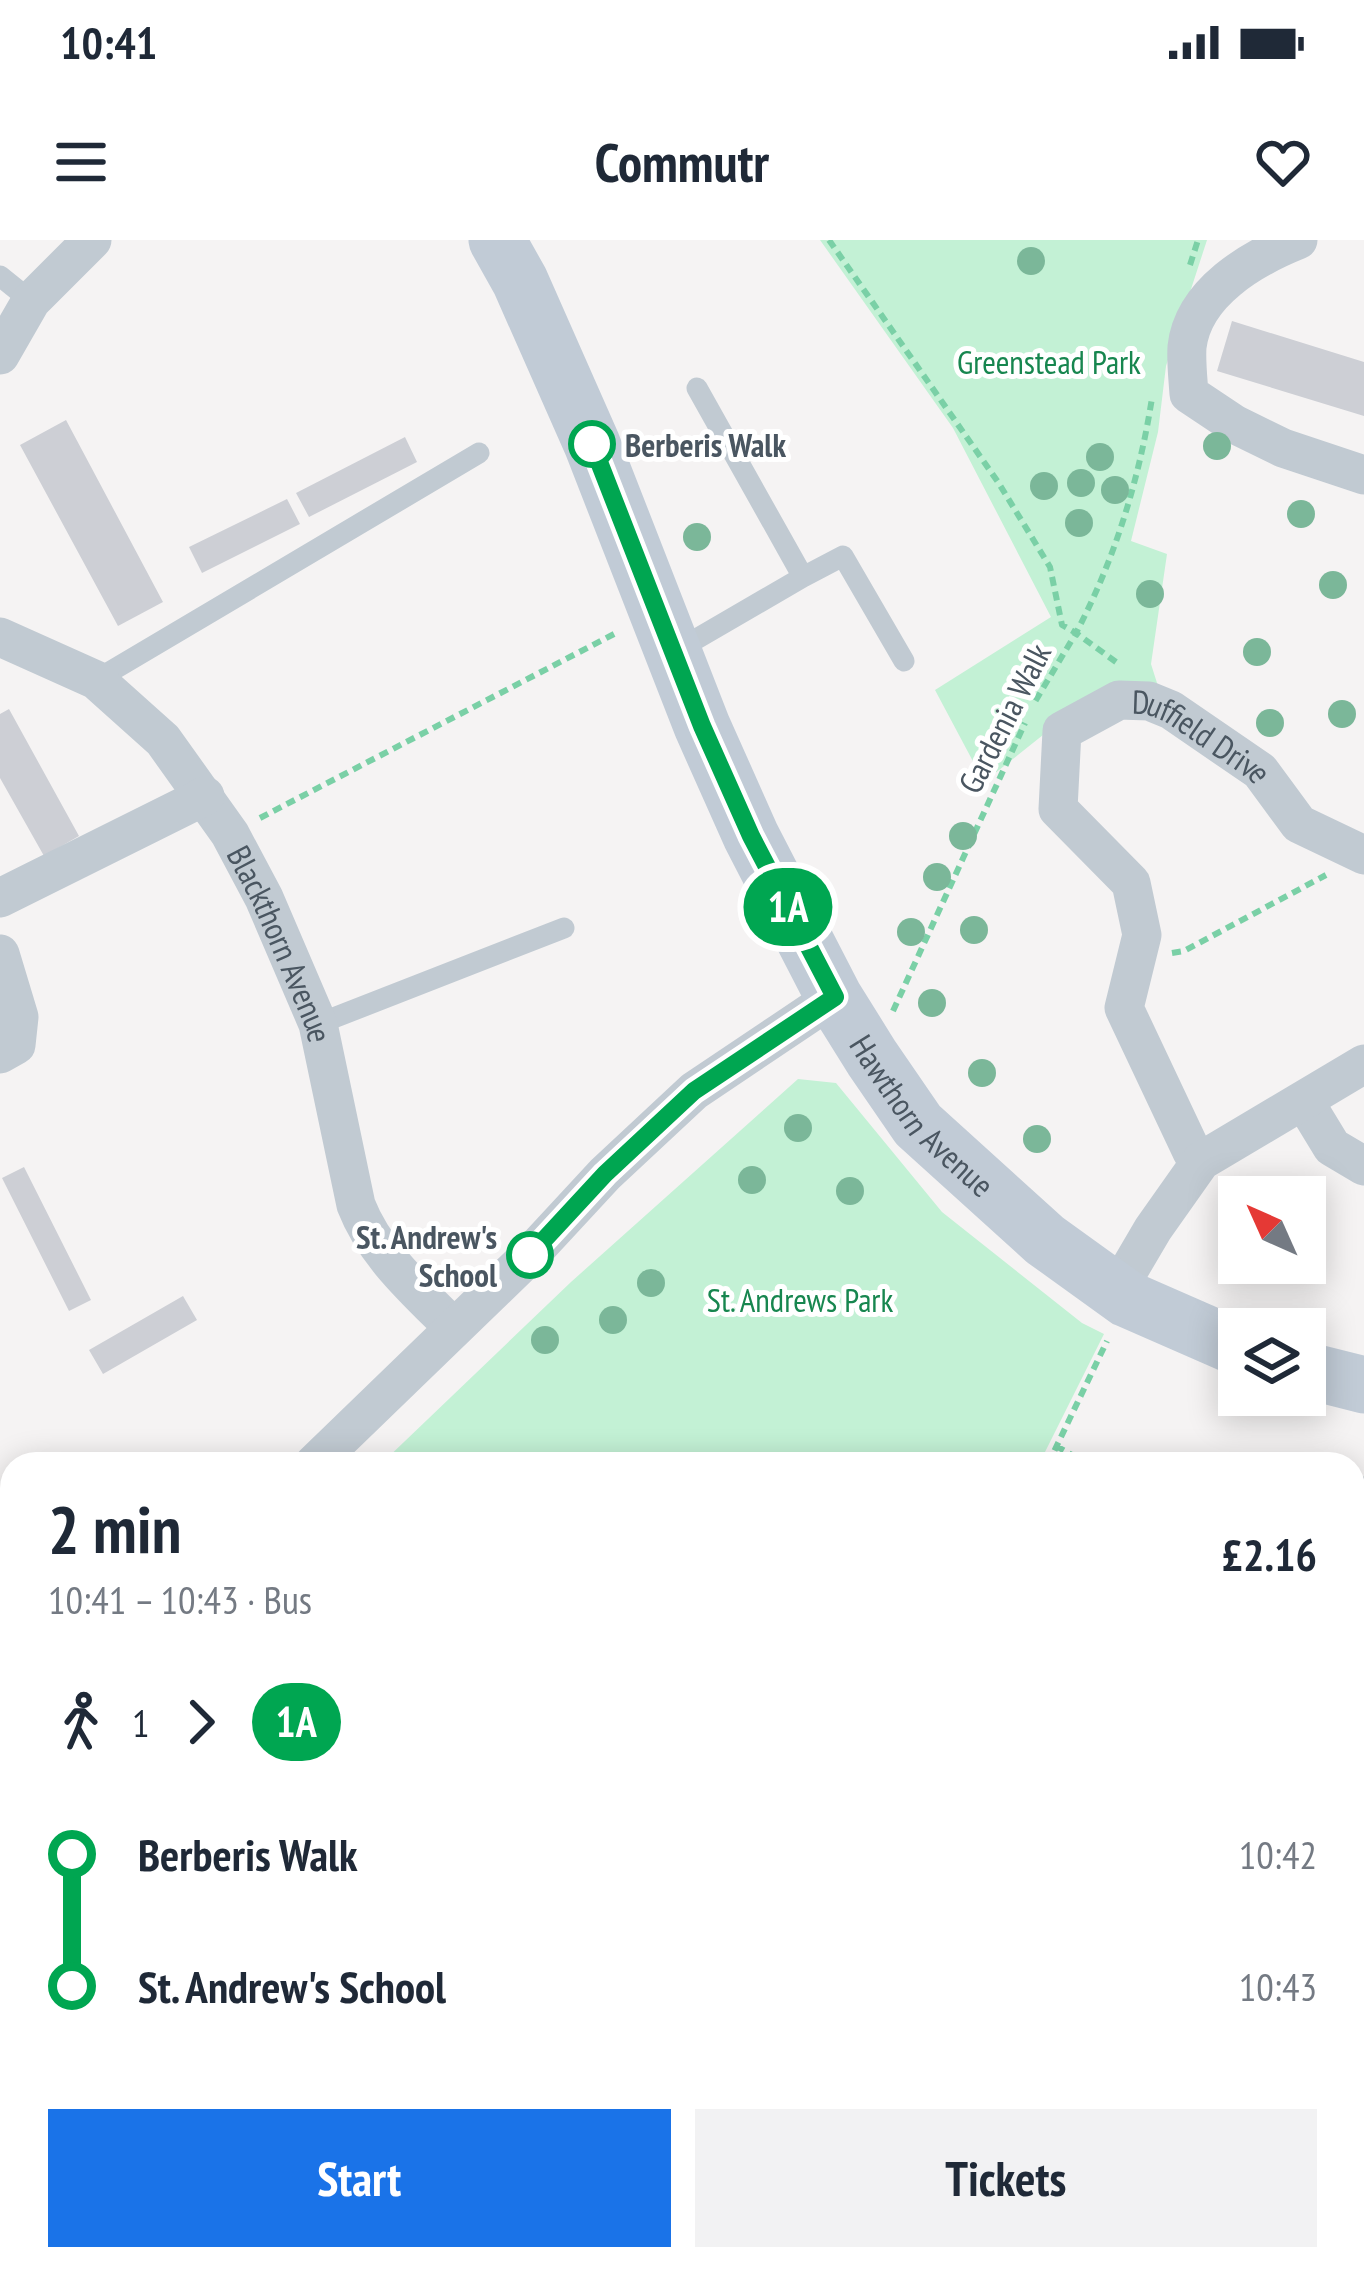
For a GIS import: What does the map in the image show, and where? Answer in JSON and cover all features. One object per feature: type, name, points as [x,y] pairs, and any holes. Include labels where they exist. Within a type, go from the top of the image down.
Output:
[{"type":"street","points":[[0,355],[31,302],[92,240]]},
{"type":"street","name":"Hawthorn Avenue","points":[[497,240],[592,444],[751,836],[872,1058],[918,1125],[1045,1240],[1122,1296],[1218,1339]]},
{"type":"street","points":[[1298,240],[1237,270],[1207,302],[1187,342],[1189,394],[1283,448],[1364,475]]},
{"type":"street","name":"Blackthorn Avenue","points":[[0,637],[96,680],[163,740],[230,834],[264,898],[318,1024],[356,1205],[366,1229],[404,1278],[453,1327]]},
{"type":"street","name":"Duffield Drive","points":[[1201,1161],[1192,1152],[1124,1008],[1142,934],[1131,883],[1058,809],[1061,731],[1119,700],[1148,701],[1171,710],[1260,771],[1299,824],[1361,853]]},
{"type":"street","points":[[0,898],[205,796]]},
{"type":"street","points":[[0,954],[19,1016],[16,1045],[0,1054]]},
{"type":"street","points":[[326,1452],[694,1091],[835,997]]},
{"type":"street","points":[[1122,1296],[1153,1229],[1201,1161],[1364,1064]]},
{"type":"street","points":[[1304,1101],[1332,1147],[1364,1166]]},
{"type":"street","points":[[1326,1375],[1364,1385]]},
{"type":"lane","points":[[0,276],[31,302]]},
{"type":"lane","points":[[697,388],[803,577]]},
{"type":"lane","points":[[96,680],[478,454]]},
{"type":"lane","points":[[665,632],[803,577],[843,556],[904,661]]},
{"type":"lane","points":[[318,1024],[564,928]]},
{"type":"path","name":"Gardenia Walk","points":[[830,240],[998,482],[1050,567],[1062,625],[1076,633],[1042,685],[872,1058]]},
{"type":"path","points":[[1184,286],[1198,240]]},
{"type":"path","points":[[1148,701],[1134,675],[1076,633],[1097,594],[1141,471],[1155,377]]},
{"type":"path","points":[[230,834],[665,632]]},
{"type":"path","points":[[1140,944],[1171,953],[1184,951],[1361,853]]},
{"type":"path","points":[[1053,1452],[1122,1296]]},
{"type":"path","points":[[1056,1446],[1067,1452]]},
{"type":"green space","name":"Greenstead Park","points":[[820,240],[1207,240],[1166,366],[1158,432],[1131,541],[1167,554],[1151,664],[1163,702],[1048,731],[984,782],[935,690],[1051,617],[953,428]]},
{"type":"green space","name":"St. Andrews Park","points":[[798,1079],[836,1083],[942,1212],[1082,1323],[1104,1334],[1045,1452],[394,1452],[571,1282]]},
{"type":"building","points":[[1232,321],[1364,362],[1364,416],[1217,371]]},
{"type":"building","points":[[66,420],[163,602],[118,626],[20,445]]},
{"type":"building","points":[[405,437],[417,462],[309,517],[296,493]]},
{"type":"building","points":[[287,499],[300,524],[202,573],[189,547]]},
{"type":"building","points":[[9,709],[79,836],[44,856],[0,778],[0,714]]},
{"type":"building","points":[[24,1167],[91,1300],[69,1311],[2,1178]]},
{"type":"building","points":[[183,1296],[197,1320],[103,1374],[89,1350]]},
{"type":"bus line","name":"1A","points":[[530,1255],[605,1174],[694,1091],[835,997],[751,836],[702,726],[592,444]]},
{"type":"place","name":"Berberis Walk","points":[[592,444]]},
{"type":"place","name":"St. Andrew's School","points":[[530,1255]]}]
